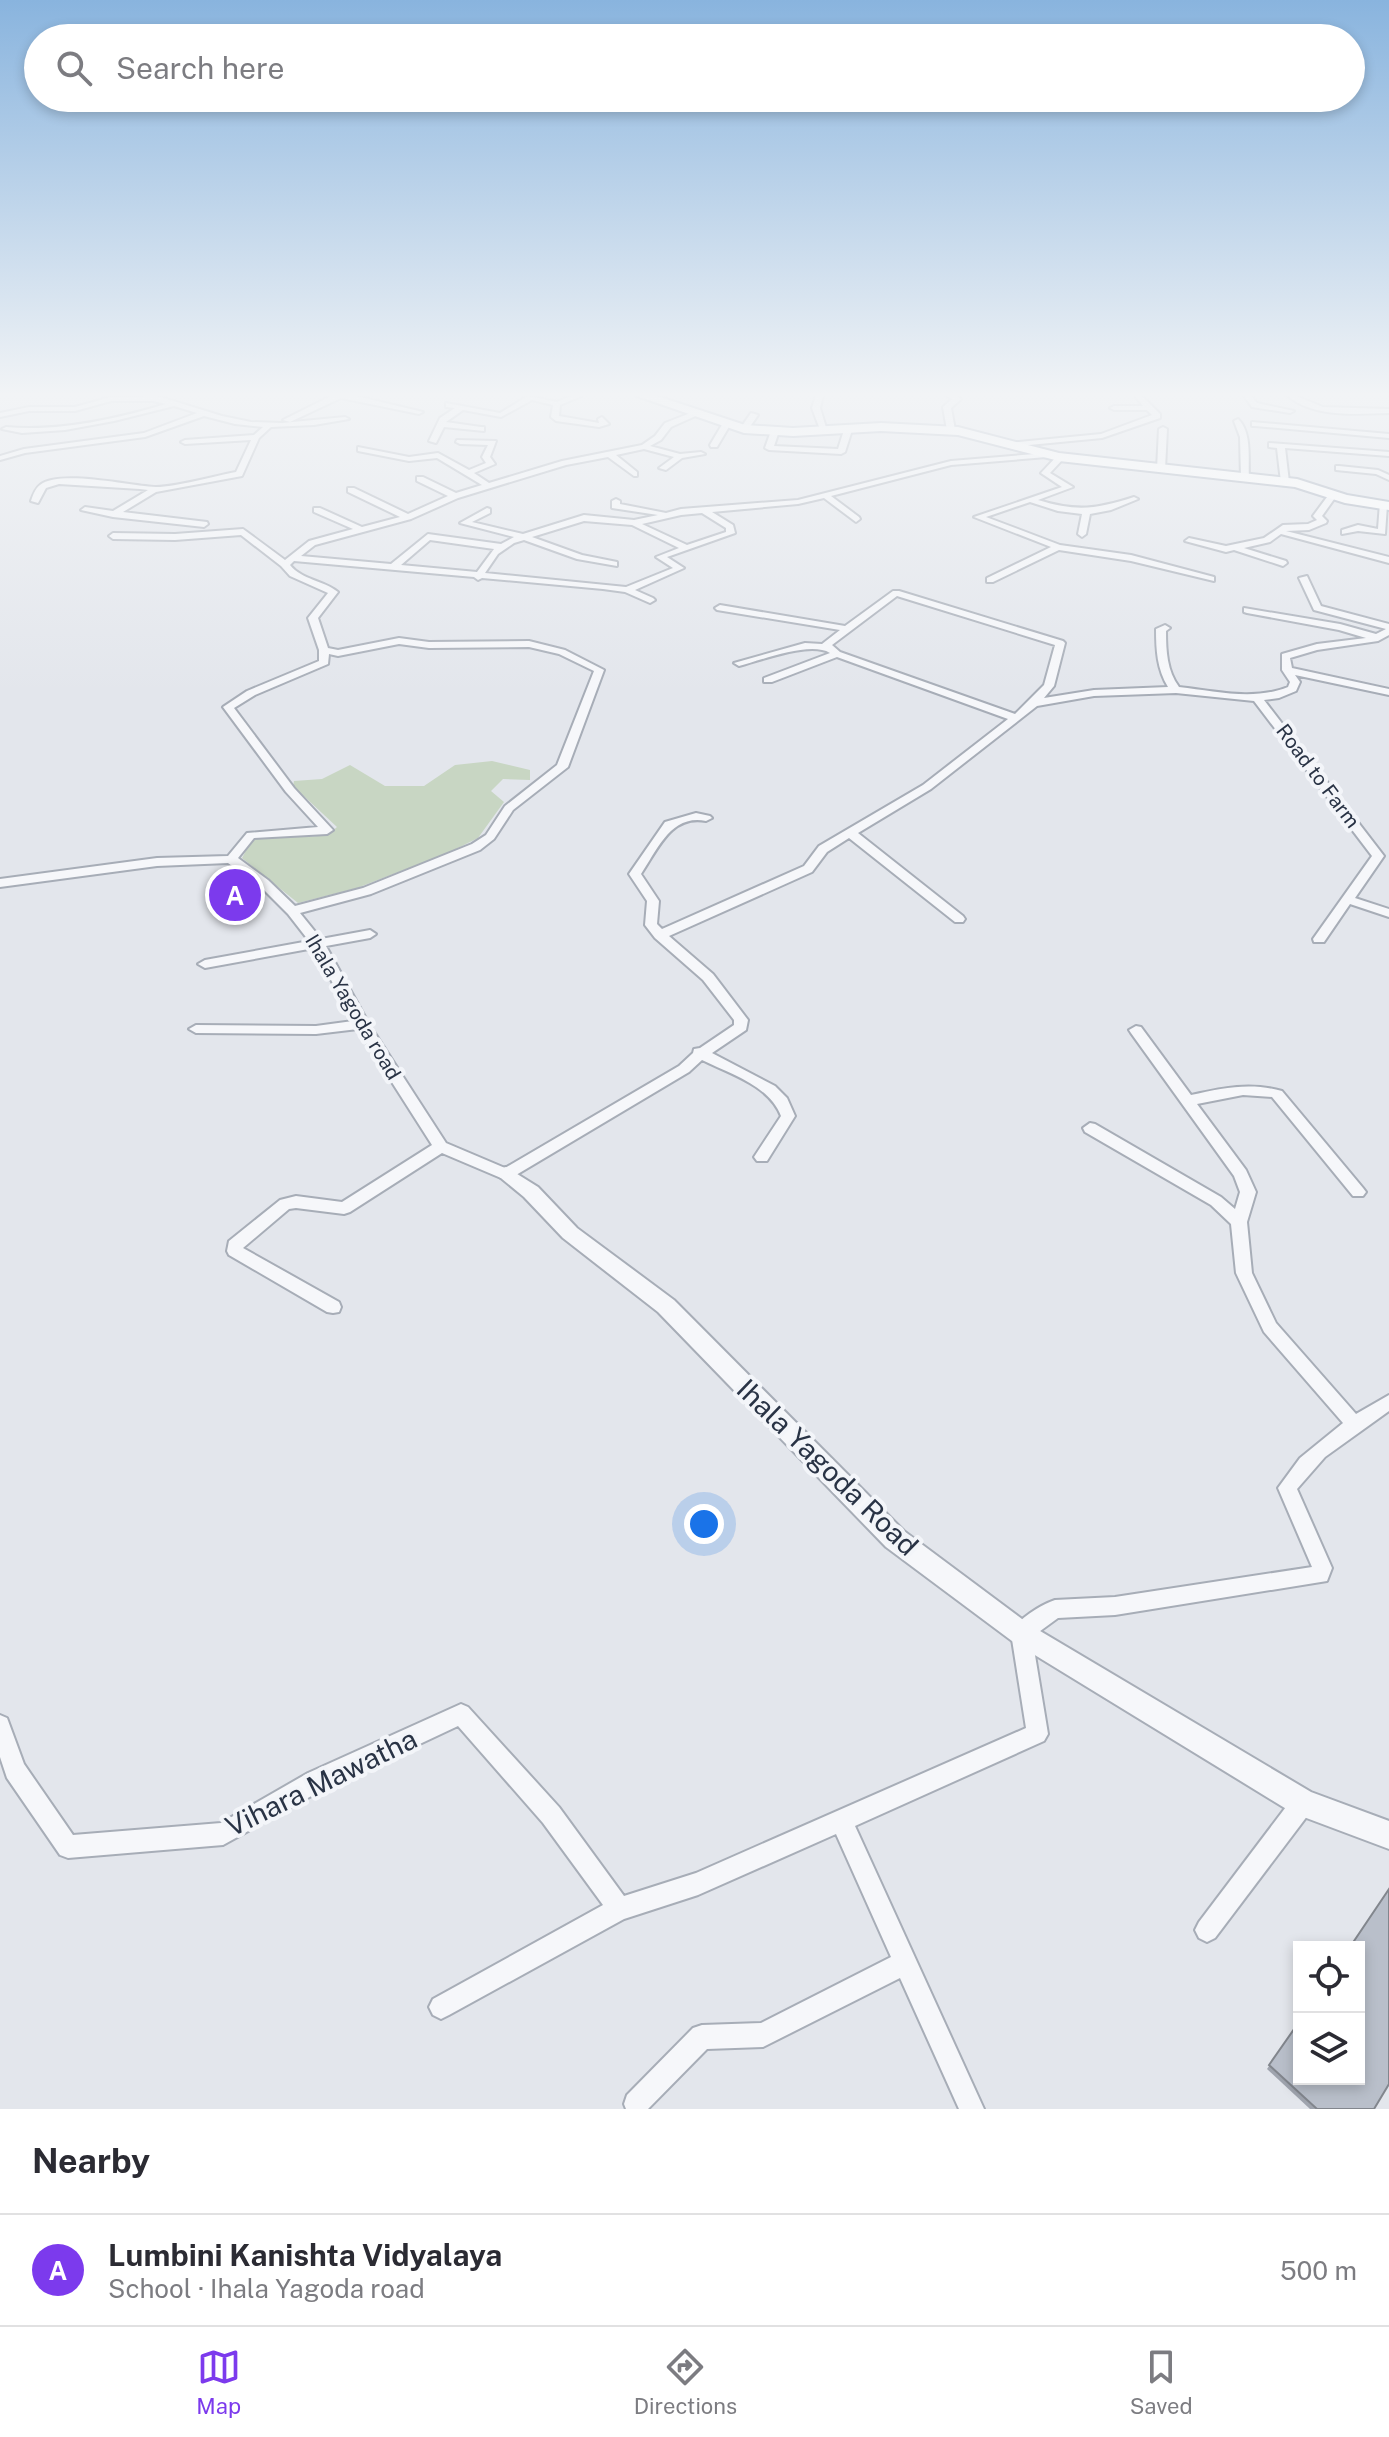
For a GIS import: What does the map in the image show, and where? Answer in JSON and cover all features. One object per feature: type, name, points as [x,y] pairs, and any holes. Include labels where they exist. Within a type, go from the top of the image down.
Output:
[{"type":"main road","points":[[1333,495],[1386,505]]},
{"type":"street","points":[[35,501],[36,494]]},
{"type":"street","points":[[117,511],[141,494]]},
{"type":"street","points":[[360,494],[408,517]]},
{"type":"street","points":[[288,561],[312,543],[408,517],[460,494]]},
{"type":"street","points":[[1047,494],[978,517],[1058,547],[1120,555],[1211,579]]},
{"type":"street","points":[[478,577],[502,547],[584,518],[634,523],[704,510],[798,502],[825,495],[856,519]]},
{"type":"street","points":[[1189,541],[1220,549],[1267,540],[1286,527],[1309,527],[1323,521],[1312,516],[1333,495]]},
{"type":"street","points":[[1031,500],[1086,514],[1112,510],[1134,499]]},
{"type":"street","points":[[616,501],[615,506],[670,515]]},
{"type":"street","points":[[1345,532],[1358,528],[1382,532],[1386,505]]},
{"type":"street","points":[[85,510],[172,516]]},
{"type":"street","points":[[317,510],[359,529]]},
{"type":"street","points":[[627,590],[680,568],[660,557],[731,533],[730,527],[704,510]]},
{"type":"street","points":[[117,511],[204,524]]},
{"type":"street","points":[[487,511],[464,523],[614,564]]},
{"type":"street","points":[[1082,534],[1086,514]]},
{"type":"street","points":[[634,523],[687,548]]},
{"type":"street","points":[[113,536],[175,537],[243,532],[288,561],[627,590],[650,600]]},
{"type":"street","points":[[1285,533],[1389,560]]},
{"type":"street","points":[[392,568],[428,537],[502,547]]},
{"type":"street","points":[[1233,546],[1283,563]]},
{"type":"street","points":[[990,580],[1058,547]]},
{"type":"street","points":[[0,883],[157,862],[231,859],[251,835],[327,830],[290,790],[228,707],[251,693],[324,662],[324,650],[313,618],[333,592],[293,574],[288,561]]},
{"type":"street","points":[[1304,578],[1317,608],[1389,629]]},
{"type":"street","points":[[660,935],[808,869],[823,849],[927,787],[1034,703],[1049,686],[1060,643],[896,593],[846,629],[827,647]]},
{"type":"street","points":[[720,608],[759,617],[793,617],[846,629]]},
{"type":"street","points":[[1247,610],[1340,627],[1378,638]]},
{"type":"street","points":[[1165,628],[1161,629],[1161,652],[1169,683],[1176,690]]},
{"type":"street","points":[[1034,703],[1094,693],[1176,690],[1257,698],[1275,696],[1292,689],[1295,682],[1287,670],[1285,656],[1327,645],[1355,644],[1378,638],[1389,629]]},
{"type":"street","points":[[292,911],[367,891],[476,847],[490,837],[509,808],[562,767],[599,670],[578,662],[574,656],[529,644],[429,645],[399,641],[338,653],[324,650]]},
{"type":"street","points":[[739,663],[805,646],[827,647],[837,654],[1016,718]]},
{"type":"street","points":[[768,680],[837,654]]},
{"type":"street","points":[[1287,670],[1389,692]]},
{"type":"street","name":"Road to Farm","points":[[1257,698],[1384,856]]},
{"type":"street","points":[[333,1307],[235,1251],[235,1245],[285,1204],[296,1202],[344,1208],[441,1147],[506,1174],[684,1069],[699,1052],[741,1027],[741,1020],[708,977],[651,925],[653,901],[635,874],[669,824],[696,816],[706,818]]},
{"type":"street","points":[[849,832],[872,847],[959,919]]},
{"type":"street","points":[[1319,939],[1346,899],[1384,856]]},
{"type":"street","name":"Ihala Yagoda road","points":[[231,859],[264,883],[319,945],[362,1024],[441,1147]]},
{"type":"street","points":[[1346,899],[1389,913]]},
{"type":"street","points":[[205,964],[370,934]]},
{"type":"street","points":[[196,1029],[316,1030],[362,1024]]},
{"type":"street","points":[[1136,1030],[1241,1174],[1248,1192],[1239,1222],[1244,1273],[1270,1327],[1355,1425]]},
{"type":"street","points":[[699,1052],[770,1089],[782,1101],[788,1116],[762,1157]]},
{"type":"street","points":[[1187,1101],[1247,1088],[1262,1088],[1277,1094],[1358,1192]]},
{"type":"street","points":[[1090,1128],[1216,1201],[1239,1222]]},
{"type":"street","name":"Ihala Yagoda Road","points":[[506,1174],[531,1192],[570,1233],[666,1306],[895,1539],[1021,1633],[1303,1803],[1389,1835]]},
{"type":"street","points":[[441,2007],[619,1909],[698,1884],[1037,1734],[1021,1633],[1055,1609],[1115,1606],[1320,1575],[1322,1568],[1287,1488],[1294,1475],[1355,1425],[1389,1402]]},
{"type":"street","name":"Vihara Mawatha","points":[[0,1725],[15,1770],[68,1847],[223,1834],[316,1781],[461,1714],[551,1815],[619,1909]]},
{"type":"street","points":[[1207,1930],[1303,1803]]},
{"type":"street","points":[[841,1820],[972,2109]]},
{"type":"street","points":[[636,2104],[702,2037],[763,2035],[905,1963]]},
{"type":"green space","points":[[492,761],[530,770],[530,780],[503,779],[491,791],[504,802],[478,838],[448,853],[357,888],[298,903],[242,858],[251,843],[261,837],[317,836],[337,827],[293,786],[294,781],[322,779],[350,765],[385,786],[424,786],[455,765]]},
{"type":"building","points":[[227,875],[254,899],[241,905],[213,881]]},
{"type":"building","points":[[1389,1889],[1389,2084],[1374,2109],[1317,2109],[1269,2065],[1293,2031],[1293,2085],[1365,2085],[1365,1941],[1354,1941]]},
{"type":"place","name":"Lumbini Kanishta Vidyalaya","points":[[235,895]]}]
